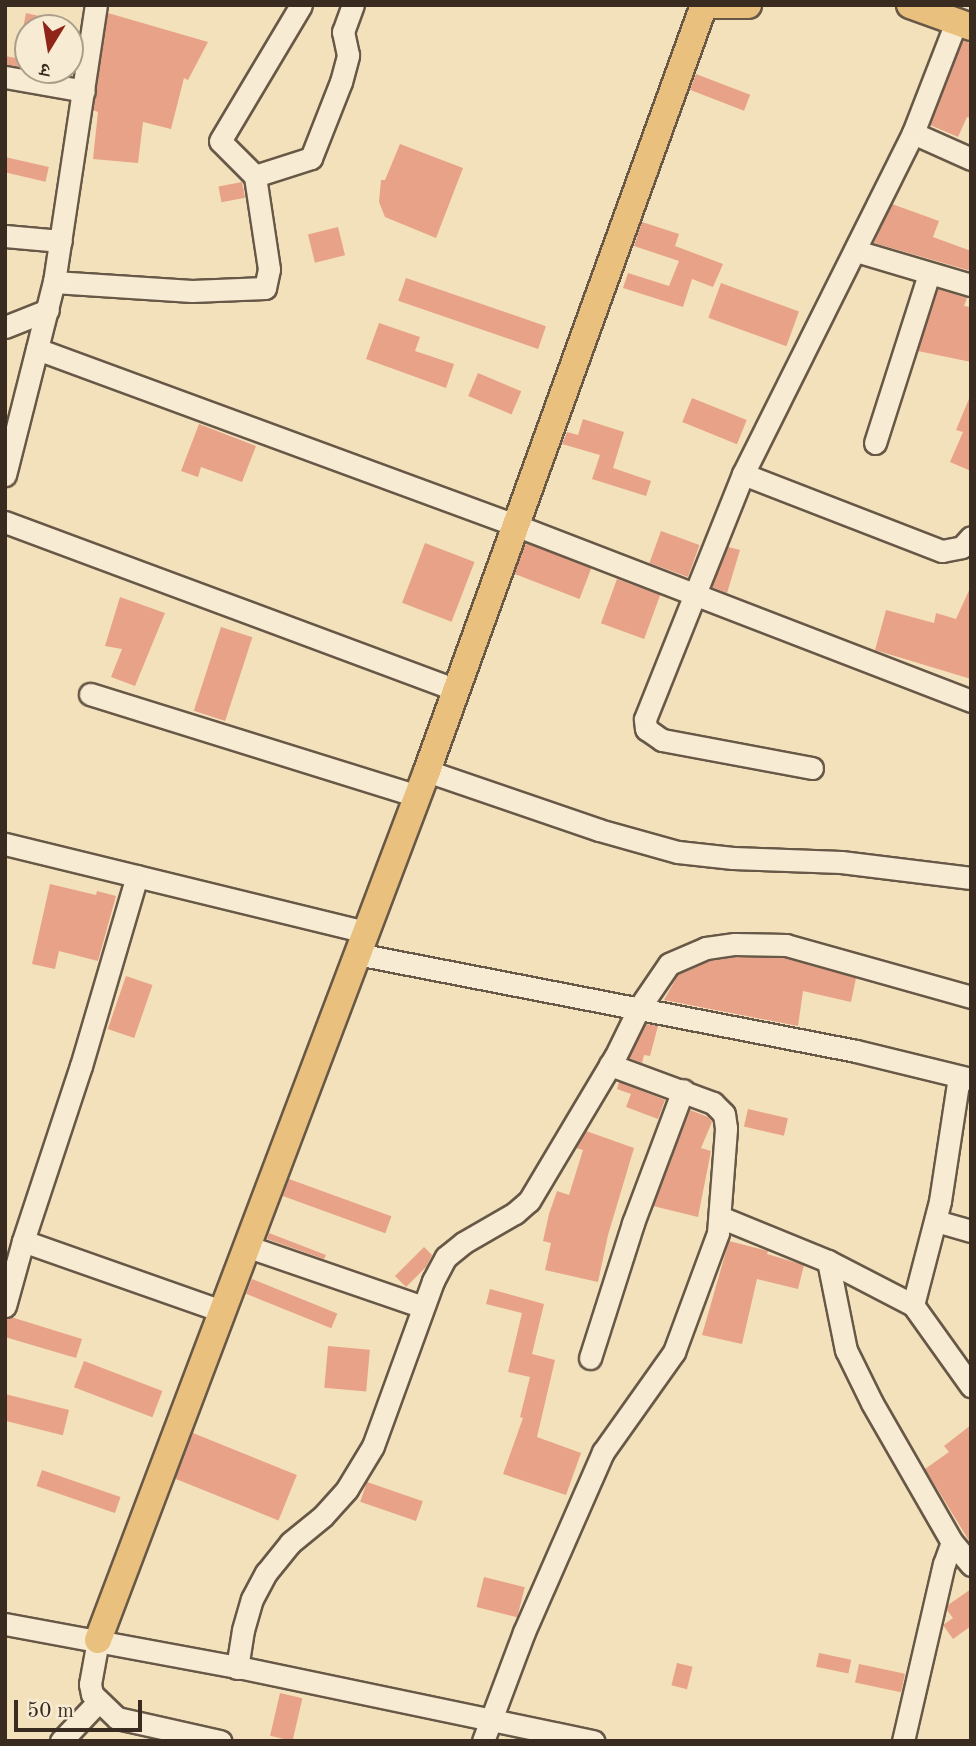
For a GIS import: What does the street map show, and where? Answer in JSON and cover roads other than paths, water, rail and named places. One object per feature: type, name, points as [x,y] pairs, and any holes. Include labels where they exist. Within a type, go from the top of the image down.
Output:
[{"type":"main road","points":[[98,1640],[422,783],[704,5]]},
{"type":"main road","points":[[715,5],[748,5]]},
{"type":"main road","points":[[910,5],[963,25]]},
{"type":"street","points":[[5,475],[54,282],[96,5]]},
{"type":"street","points":[[54,282],[192,291],[265,288],[269,269],[255,176],[220,141],[301,5]]},
{"type":"street","points":[[255,176],[311,158],[341,82],[348,55],[343,32],[353,5]]},
{"type":"street","points":[[812,768],[662,740],[646,729],[645,719],[743,474],[856,251],[963,25]]},
{"type":"street","points":[[5,77],[83,91]]},
{"type":"street","points":[[913,133],[971,159]]},
{"type":"street","points":[[5,236],[61,241]]},
{"type":"street","points":[[856,251],[971,285]]},
{"type":"street","points":[[875,443],[929,274]]},
{"type":"street","points":[[5,327],[48,310]]},
{"type":"street","points":[[37,349],[515,525],[971,701]]},
{"type":"street","points":[[743,474],[943,551],[962,547],[971,537]]},
{"type":"street","points":[[5,522],[455,689]]},
{"type":"street","points":[[90,694],[678,852],[733,858],[841,862],[971,878]]},
{"type":"street","points":[[5,844],[137,876],[361,943],[639,1008],[856,1051],[965,1078],[936,1220],[913,1305]]},
{"type":"street","points":[[5,1306],[23,1241],[81,1066],[137,876]]},
{"type":"street","points":[[237,1668],[243,1630],[252,1599],[265,1573],[290,1543],[323,1516],[362,1468],[384,1420],[423,1307],[446,1257],[529,1201],[610,1065],[639,1008],[669,964],[706,948],[735,943],[786,945],[971,997]]},
{"type":"street","points":[[483,1741],[489,1720],[603,1452],[674,1352],[719,1233],[726,1128],[724,1114],[713,1103],[683,1090],[610,1065]]},
{"type":"street","points":[[590,1358],[633,1223],[683,1090]]},
{"type":"street","points":[[720,1217],[828,1261],[913,1305],[971,1386]]},
{"type":"street","points":[[936,1220],[971,1231]]},
{"type":"street","points":[[23,1241],[222,1311]]},
{"type":"street","points":[[246,1246],[423,1307]]},
{"type":"street","points":[[828,1261],[846,1350],[872,1404],[952,1542],[971,1565]]},
{"type":"street","points":[[903,1741],[944,1564],[952,1542]]},
{"type":"street","points":[[5,1624],[237,1668],[489,1720],[553,1737],[593,1741]]},
{"type":"street","points":[[98,1640],[90,1684],[98,1702],[117,1718],[183,1737],[220,1741]]},
{"type":"street","points":[[61,1741],[98,1702]]}]
